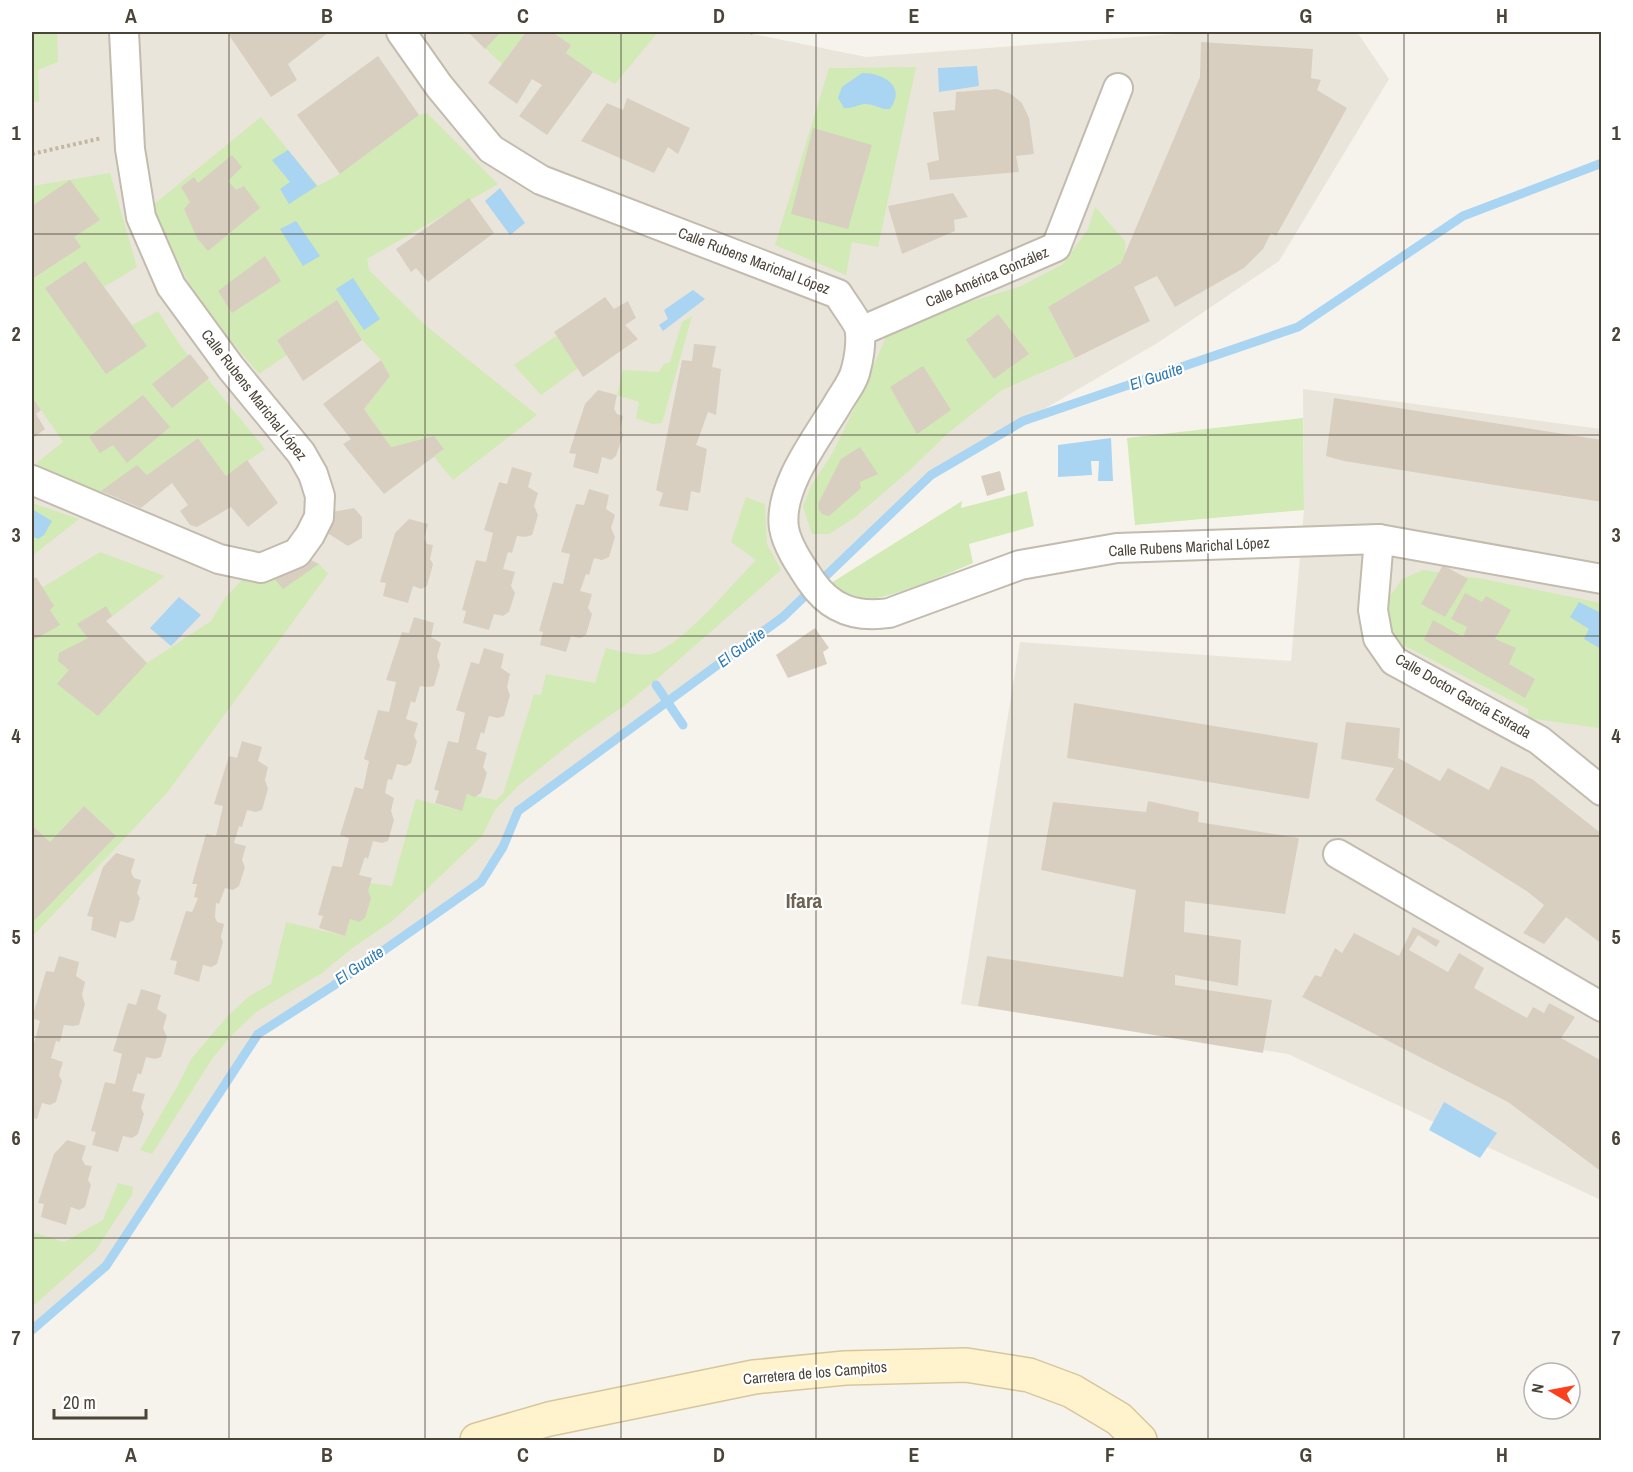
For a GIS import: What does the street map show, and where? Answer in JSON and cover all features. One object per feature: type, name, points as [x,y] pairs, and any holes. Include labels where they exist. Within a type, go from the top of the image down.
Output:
[{"type":"main road","name":"Carretera de los Campitos","points":[[477,1440],[549,1419],[754,1377],[845,1368],[966,1365],[1029,1375],[1072,1391],[1119,1419],[1140,1440]]},
{"type":"street","name":"Calle Rubens Marichal López","points":[[32,480],[219,559],[261,568],[297,553],[319,517],[320,496],[313,474],[301,453],[231,368],[171,286],[141,217],[129,132],[124,32]]},
{"type":"street","name":"Calle Rubens Marichal López","points":[[401,32],[439,86],[491,149],[541,180],[838,294],[861,331],[856,371],[792,482],[784,512],[784,529],[794,552],[818,591],[828,601],[857,614],[874,616],[889,613],[1020,565],[1117,548],[1379,539],[1602,579]]},
{"type":"street","name":"Calle América González","points":[[861,331],[1056,247],[1118,88]]},
{"type":"street","name":"Calle Doctor García Estrada","points":[[1379,539],[1372,610],[1378,639],[1394,661],[1539,740],[1602,791]]},
{"type":"street","points":[[1338,854],[1602,1007]]},
{"type":"path","points":[[32,154],[129,132]]},
{"type":"shaded area","points":[[32,32],[752,32],[866,57],[1201,32],[1357,32],[1389,79],[1279,261],[1159,342],[931,475],[783,617],[518,811],[503,847],[481,882],[333,986],[258,1034],[106,1266],[32,1330]]},
{"type":"shaded area","points":[[1303,389],[1601,429],[1601,1200],[1288,1054],[961,1004],[1020,642],[1291,661],[1304,510]]},
{"type":"green space","points":[[32,32],[57,32],[58,62],[38,70],[39,102],[32,101]]},
{"type":"green space","points":[[468,32],[526,32],[502,64]]},
{"type":"green space","points":[[552,32],[658,32],[615,84],[566,53],[571,45]]},
{"type":"green space","points":[[916,67],[878,247],[852,242],[846,275],[775,245],[829,68]]},
{"type":"green space","points":[[427,113],[498,184],[367,259],[369,270],[425,325],[537,415],[453,480],[434,457],[444,449],[434,436],[391,447],[364,409],[390,376],[381,360],[362,340],[337,300],[277,340],[287,355],[259,374],[200,304],[175,256],[153,205],[261,117],[318,186],[340,174],[419,115]]},
{"type":"green space","points":[[110,173],[137,267],[104,287],[132,325],[158,311],[180,345],[265,449],[226,476],[198,438],[147,475],[137,466],[98,495],[34,465],[63,442],[32,397],[32,186]]},
{"type":"green space","points":[[1095,207],[1125,241],[1125,254],[1121,263],[1048,307],[1075,358],[1002,390],[947,434],[910,470],[854,518],[829,534],[812,534],[803,507],[811,486],[833,452],[859,399],[886,337],[924,316],[1021,286],[1063,264],[1088,229]]},
{"type":"green space","points":[[692,316],[662,423],[652,424],[636,418],[639,402],[617,395],[623,370],[659,372],[664,364],[670,362],[682,322]]},
{"type":"green space","points":[[556,336],[578,368],[541,395],[514,365]]},
{"type":"green space","points":[[1303,418],[1304,510],[1135,525],[1127,438]]},
{"type":"green space","points":[[1027,491],[1034,526],[969,544],[973,563],[900,592],[870,599],[852,596],[831,583],[962,501],[961,508]]},
{"type":"green space","points":[[746,497],[765,504],[767,544],[781,570],[658,678],[518,786],[495,810],[482,836],[392,921],[351,949],[322,973],[256,1012],[231,1036],[212,1059],[152,1154],[140,1150],[191,1059],[227,1017],[248,997],[271,984],[286,922],[345,936],[350,919],[359,922],[370,883],[392,886],[416,799],[461,811],[467,794],[496,800],[503,794],[534,694],[541,695],[546,674],[595,683],[606,648],[642,655],[652,654],[665,648],[693,626],[756,560],[731,542]]},
{"type":"green space","points":[[32,503],[79,519],[32,556]]},
{"type":"green space","points":[[100,552],[165,576],[106,621],[147,663],[211,621],[225,598],[242,580],[270,573],[304,557],[319,564],[328,574],[167,793],[32,937],[32,923],[116,836],[84,806],[50,842],[32,825],[32,581],[43,587]]},
{"type":"green space","points":[[1423,570],[1483,579],[1601,603],[1602,715],[1599,728],[1528,718],[1528,709],[1401,644],[1389,627],[1388,599],[1402,579]]},
{"type":"green space","points":[[118,1183],[133,1187],[132,1195],[95,1251],[32,1307],[32,1232],[64,1242],[103,1220]]},
{"type":"water","points":[[977,66],[979,86],[939,92],[938,68]]},
{"type":"water","points":[[862,73],[878,75],[890,82],[896,94],[890,109],[867,104],[844,108],[838,98],[842,87]]},
{"type":"water","points":[[288,150],[317,186],[289,204],[280,189],[290,182],[272,160]]},
{"type":"water","points":[[500,188],[525,223],[510,235],[485,201]]},
{"type":"water","points":[[296,221],[320,256],[303,266],[280,229]]},
{"type":"water","points":[[353,278],[380,319],[364,330],[336,289]]},
{"type":"water","points":[[693,290],[705,299],[663,331],[659,325],[668,319],[664,310]]},
{"type":"water","points":[[1111,438],[1113,481],[1098,481],[1099,461],[1091,461],[1092,475],[1058,477],[1058,445]]},
{"type":"water","points":[[32,509],[52,521],[44,535],[38,539],[32,536]]},
{"type":"water","points":[[179,597],[201,615],[171,646],[150,628]]},
{"type":"water","points":[[1579,602],[1601,613],[1601,649],[1584,639],[1589,629],[1570,617]]},
{"type":"water","points":[[1444,1102],[1497,1133],[1480,1158],[1429,1130]]},
{"type":"building","points":[[234,32],[329,32],[288,64],[297,80],[271,97],[229,35]]},
{"type":"building","points":[[468,32],[498,32],[500,33],[485,49]]},
{"type":"building","points":[[526,32],[552,32],[571,45],[566,53],[593,72],[547,135],[519,116],[542,85],[532,79],[517,104],[488,83]]},
{"type":"building","points":[[1201,42],[1313,49],[1311,78],[1321,80],[1317,90],[1347,108],[1276,236],[1271,233],[1263,249],[1244,268],[1175,307],[1157,276],[1134,287],[1150,321],[1075,358],[1048,307],[1121,263],[1200,77]]},
{"type":"building","points":[[378,56],[419,115],[340,174],[297,115]]},
{"type":"building","points":[[997,89],[1011,94],[1022,103],[1029,118],[1034,154],[1016,156],[1019,172],[930,180],[927,163],[939,160],[933,112],[955,110],[956,92]]},
{"type":"building","points":[[627,98],[690,128],[678,154],[668,147],[654,173],[581,141],[607,103],[623,110]]},
{"type":"building","points":[[813,128],[872,145],[848,229],[791,214]]},
{"type":"building","points":[[232,155],[242,167],[228,181],[236,190],[244,186],[260,208],[208,251],[197,238],[184,209],[190,202],[181,187],[194,177],[198,183]]},
{"type":"building","points":[[70,180],[100,220],[74,237],[81,247],[32,279],[32,206]]},
{"type":"building","points":[[953,193],[968,217],[954,220],[955,231],[902,254],[888,206]]},
{"type":"building","points":[[469,198],[494,233],[428,282],[416,268],[411,272],[396,249]]},
{"type":"building","points":[[265,256],[281,281],[232,313],[218,291]]},
{"type":"building","points":[[85,261],[147,346],[106,374],[45,288]]},
{"type":"building","points":[[605,297],[614,309],[628,301],[636,318],[625,325],[638,339],[583,377],[554,332]]},
{"type":"building","points":[[337,300],[362,340],[303,381],[277,340]]},
{"type":"building","points":[[998,314],[1029,354],[994,379],[966,340]]},
{"type":"building","points":[[694,344],[716,346],[712,367],[721,369],[716,415],[708,412],[696,445],[707,449],[700,493],[691,491],[688,511],[659,506],[663,493],[656,490],[682,360],[692,361]]},
{"type":"building","points":[[190,354],[209,378],[172,408],[152,384]]},
{"type":"building","points":[[381,360],[390,376],[364,409],[391,447],[434,436],[444,449],[384,494],[343,444],[351,439],[323,404]]},
{"type":"building","points":[[923,366],[951,410],[917,434],[890,387]]},
{"type":"building","points":[[598,390],[617,395],[614,409],[617,414],[623,416],[620,430],[623,435],[616,456],[611,460],[602,457],[598,474],[573,467],[576,454],[569,453],[585,404]]},
{"type":"building","points":[[143,395],[170,427],[127,463],[113,445],[100,453],[89,437]]},
{"type":"building","points":[[32,397],[41,410],[36,414],[45,429],[32,439]]},
{"type":"building","points":[[1334,398],[1602,440],[1602,502],[1344,461],[1326,456]]},
{"type":"building","points":[[198,438],[226,476],[247,460],[278,503],[248,527],[231,507],[197,527],[190,525],[180,511],[188,505],[172,483],[141,508],[101,491],[137,465],[147,475]]},
{"type":"building","points":[[860,447],[878,474],[860,482],[861,488],[829,516],[822,514],[818,504],[841,459]]},
{"type":"building","points":[[512,467],[532,473],[528,487],[538,493],[534,506],[538,515],[532,535],[517,536],[512,553],[508,552],[503,569],[515,572],[511,586],[515,593],[509,612],[503,616],[494,614],[489,630],[463,623],[466,611],[462,610],[476,560],[486,562],[493,533],[484,530],[499,482],[507,484]]},
{"type":"building","points":[[1000,471],[1005,490],[987,496],[981,476]]},
{"type":"building","points":[[589,489],[609,495],[606,509],[615,515],[611,528],[615,537],[609,557],[602,560],[594,558],[589,575],[586,574],[580,591],[592,594],[588,608],[592,614],[586,635],[580,638],[571,636],[566,652],[540,645],[543,632],[539,631],[553,582],[563,584],[570,554],[561,552],[576,504],[584,505]]},
{"type":"building","points":[[354,508],[362,517],[362,538],[348,546],[321,529],[327,513]]},
{"type":"building","points":[[409,519],[428,524],[424,538],[427,544],[433,545],[430,559],[433,564],[427,586],[421,589],[413,586],[408,603],[383,596],[386,583],[380,582],[395,533]]},
{"type":"building","points":[[304,557],[319,564],[283,589],[270,573]]},
{"type":"building","points":[[1443,565],[1468,579],[1445,617],[1421,604]]},
{"type":"building","points":[[36,577],[54,606],[50,610],[60,625],[32,641],[32,579]]},
{"type":"building","points":[[1465,593],[1482,602],[1486,596],[1511,610],[1495,639],[1516,648],[1509,664],[1535,679],[1525,698],[1424,640],[1433,620],[1463,637],[1467,627],[1451,619]]},
{"type":"building","points":[[106,606],[112,616],[106,621],[147,663],[98,716],[57,684],[69,670],[58,661],[59,653],[88,638],[77,624]]},
{"type":"building","points":[[414,617],[434,623],[431,637],[441,643],[437,656],[440,665],[434,686],[420,686],[415,703],[411,701],[406,719],[418,723],[414,736],[417,742],[411,763],[406,766],[397,764],[392,780],[388,779],[385,793],[394,798],[391,811],[394,820],[388,841],[382,843],[373,841],[368,859],[365,857],[359,875],[372,878],[368,891],[371,898],[365,918],[359,922],[350,919],[345,936],[319,928],[323,916],[318,915],[332,866],[342,867],[349,838],[340,835],[355,787],[363,789],[369,761],[364,759],[378,710],[389,712],[396,682],[386,680],[402,632],[409,633]]},
{"type":"building","points":[[815,628],[829,648],[823,652],[827,664],[788,678],[776,655]]},
{"type":"building","points":[[484,648],[504,654],[501,668],[510,674],[507,687],[510,695],[504,716],[498,718],[489,716],[484,734],[481,732],[476,749],[487,753],[483,767],[487,773],[481,793],[475,797],[467,794],[462,811],[435,803],[439,791],[434,790],[448,741],[458,743],[465,713],[456,710],[471,662],[479,664]]},
{"type":"building","points":[[1074,703],[1318,743],[1309,799],[1067,758]]},
{"type":"building","points":[[1346,722],[1400,728],[1398,758],[1440,781],[1448,768],[1489,790],[1501,766],[1532,779],[1602,834],[1602,944],[1566,917],[1544,944],[1523,933],[1544,905],[1528,892],[1457,847],[1375,800],[1394,768],[1341,759]]},
{"type":"building","points":[[242,741],[262,747],[258,761],[268,767],[265,780],[268,789],[262,810],[256,812],[247,810],[242,827],[239,826],[234,843],[246,846],[242,860],[245,867],[239,886],[233,890],[225,888],[219,904],[216,903],[215,917],[217,922],[224,924],[221,937],[223,942],[217,964],[211,967],[203,965],[199,982],[174,974],[177,961],[170,960],[186,911],[192,912],[198,898],[194,897],[197,884],[192,884],[206,834],[216,836],[223,806],[214,804],[229,756],[237,758]]},
{"type":"building","points":[[1148,801],[1199,812],[1198,822],[1299,838],[1285,914],[1185,901],[1184,932],[1241,940],[1238,986],[1175,975],[1175,985],[1272,1000],[1263,1053],[978,1006],[987,956],[1123,977],[1136,890],[1041,870],[1053,802],[1146,812]]},
{"type":"building","points":[[84,806],[116,836],[32,923],[32,825],[50,842]]},
{"type":"building","points":[[116,853],[135,859],[131,872],[134,878],[141,880],[137,893],[140,898],[134,920],[128,923],[120,921],[116,938],[91,930],[93,917],[87,916],[103,867]]},
{"type":"building","points":[[1413,927],[1440,941],[1436,947],[1418,935],[1409,950],[1448,972],[1459,953],[1484,968],[1474,988],[1527,1018],[1533,1007],[1544,1013],[1549,1003],[1575,1017],[1561,1038],[1602,1061],[1602,1172],[1508,1102],[1302,997],[1315,975],[1321,977],[1335,948],[1342,953],[1354,933],[1399,956]]},
{"type":"building","points":[[59,956],[79,962],[76,976],[85,982],[82,995],[85,1004],[79,1025],[64,1025],[60,1042],[56,1041],[51,1058],[63,1062],[59,1075],[62,1081],[56,1102],[50,1105],[42,1103],[37,1119],[32,1118],[32,1051],[40,1021],[32,1018],[46,971],[54,972]]},
{"type":"building","points":[[141,989],[161,995],[157,1009],[167,1015],[163,1028],[167,1037],[161,1057],[155,1059],[146,1057],[141,1075],[138,1073],[132,1091],[145,1094],[141,1108],[144,1114],[138,1134],[132,1138],[123,1136],[118,1152],[92,1145],[96,1132],[91,1131],[105,1082],[115,1084],[122,1054],[113,1051],[128,1003],[136,1005]]},
{"type":"building","points":[[67,1140],[86,1146],[82,1159],[85,1165],[92,1166],[88,1180],[91,1185],[85,1207],[79,1210],[71,1207],[66,1225],[41,1217],[44,1204],[38,1203],[54,1154]]},
{"type":"waterway","name":"El Guaite","points":[[32,1330],[106,1266],[258,1034],[333,986],[481,882],[503,847],[518,811],[783,617],[931,475],[1023,421],[1298,327],[1463,216],[1602,163]]},
{"type":"waterway","name":"El Guaite","points":[[656,685],[683,725]]},
{"type":"district","name":"Ifara","points":[[804,901]]}]
